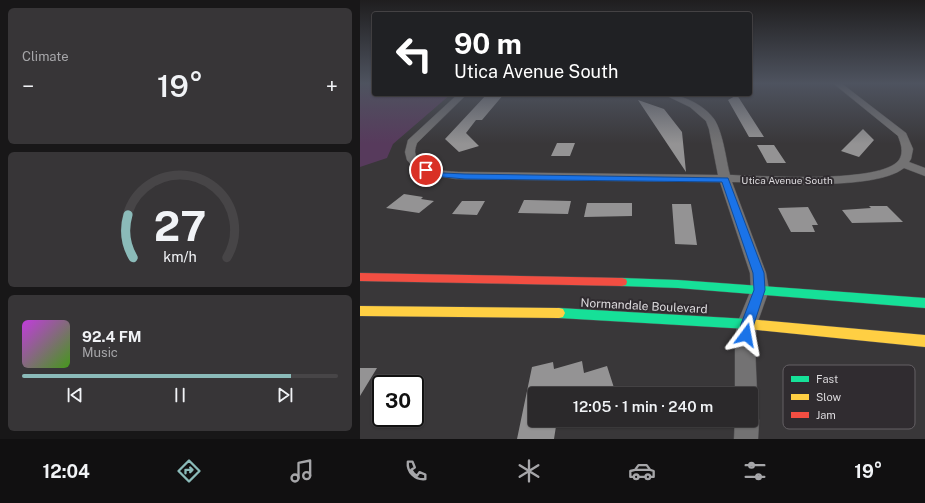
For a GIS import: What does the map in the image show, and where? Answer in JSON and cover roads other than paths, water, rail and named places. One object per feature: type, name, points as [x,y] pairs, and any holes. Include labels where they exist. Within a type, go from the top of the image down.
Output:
[{"type":"main road","name":"Normandale Boulevard","points":[[360,277],[604,281],[678,284],[925,303]]},
{"type":"main road","name":"Normandale Boulevard","points":[[360,311],[530,312],[747,324],[925,341]]},
{"type":"street","name":"Utica Avenue South","points":[[453,103],[419,134],[412,142],[409,149],[410,156],[415,163],[426,170],[443,175],[725,179],[860,179],[881,176],[904,164]]},
{"type":"street","points":[[689,103],[710,120],[714,129],[725,179],[758,273],[760,290],[747,324],[745,345],[746,387]]},
{"type":"street","points":[[864,103],[903,135],[910,144],[910,153],[904,164],[925,172]]},
{"type":"street","points":[[746,439],[747,427]]}]
